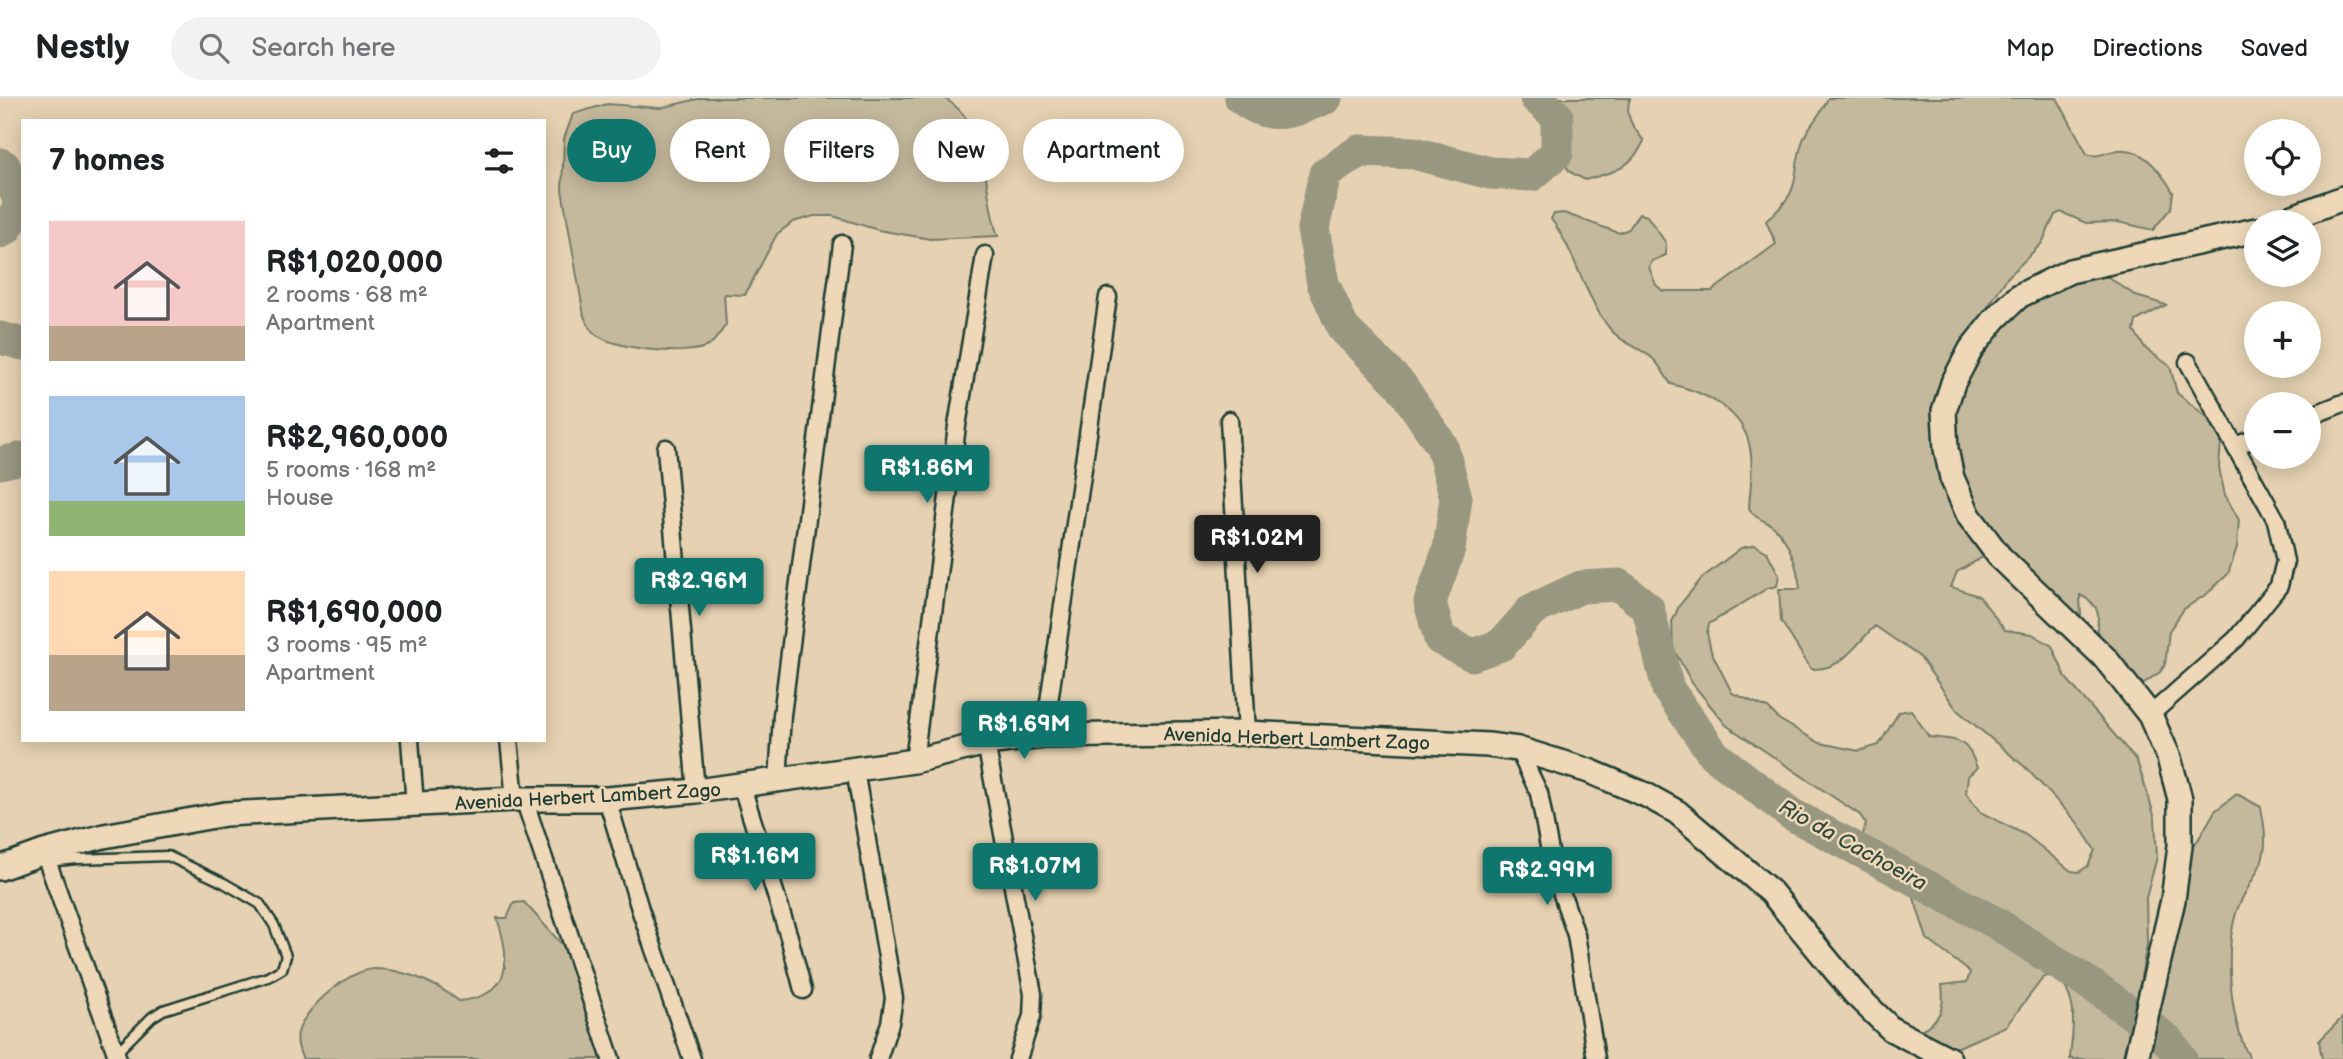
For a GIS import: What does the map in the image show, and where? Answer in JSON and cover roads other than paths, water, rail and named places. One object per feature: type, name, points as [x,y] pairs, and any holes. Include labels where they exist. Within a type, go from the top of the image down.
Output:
[{"type":"street","points":[[2312,210],[2343,198]]},
{"type":"street","points":[[2135,1053],[2160,961],[2173,900],[2180,846],[2180,799],[2169,758],[2150,715],[2105,658],[1999,556],[1969,516],[1952,478],[1944,411],[1953,383],[1971,349],[1995,319],[2019,296],[2070,271],[2244,233]]},
{"type":"street","points":[[778,781],[782,715],[842,244]]},
{"type":"street","points":[[914,761],[957,426],[985,255]]},
{"type":"street","points":[[1044,736],[1108,297]]},
{"type":"street","points":[[2150,715],[2236,639],[2279,586],[2283,576],[2283,541],[2276,520],[2189,362]]},
{"type":"street","points":[[2321,412],[2343,403]]},
{"type":"street","points":[[1229,420],[1247,733]]},
{"type":"street","points":[[2235,446],[2244,443]]},
{"type":"street","points":[[666,448],[696,792]]},
{"type":"street","name":"Avenida Herbert Lambert Zago","points":[[0,868],[159,824],[225,814],[519,799],[607,799],[696,792],[914,761],[986,743],[1044,736],[1247,733],[1488,745],[1518,749],[1589,771],[1646,795],[1677,813],[1771,892],[1854,994],[1891,1029],[1949,1059]]},
{"type":"street","points":[[410,742],[415,805]]},
{"type":"street","points":[[509,742],[519,799],[611,1059]]},
{"type":"street","points":[[986,743],[1033,994],[1032,1016],[1018,1059]]},
{"type":"street","points":[[1518,749],[1539,793],[1553,868],[1576,934],[1596,1059]]},
{"type":"street","points":[[855,770],[894,998],[890,1023],[877,1059]]},
{"type":"street","points":[[742,787],[803,990]]},
{"type":"street","points":[[607,799],[640,909],[692,1059]]},
{"type":"street","points":[[46,857],[117,1056]]},
{"type":"lane","points":[[46,857],[168,856],[260,904],[274,925],[286,956],[282,969],[268,977],[163,1010],[152,1017],[117,1056]]},
{"type":"waterway","name":"Rio da Cachoeira","points":[[1241,98],[1252,106],[1273,112],[1293,110],[1326,98]]},
{"type":"waterway","name":"Rio da Cachoeira","points":[[1536,98],[1557,116],[1557,153],[1532,175],[1490,173],[1414,153],[1359,151],[1325,174],[1313,229],[1323,283],[1343,328],[1400,384],[1442,446],[1456,498],[1449,549],[1430,602],[1440,639],[1472,655],[1501,645],[1532,610],[1581,587],[1619,585],[1648,608],[1668,689],[1714,755],[1791,814],[1996,923],[2105,994],[2169,1041],[2181,1059]]},
{"type":"waterway","name":"Rio da Cachoeira","points":[[0,164],[4,166],[21,204],[6,229],[0,232]]},
{"type":"waterway","name":"Rio da Cachoeira","points":[[0,338],[21,343]]},
{"type":"waterway","name":"Rio da Cachoeira","points":[[0,463],[21,458]]}]
